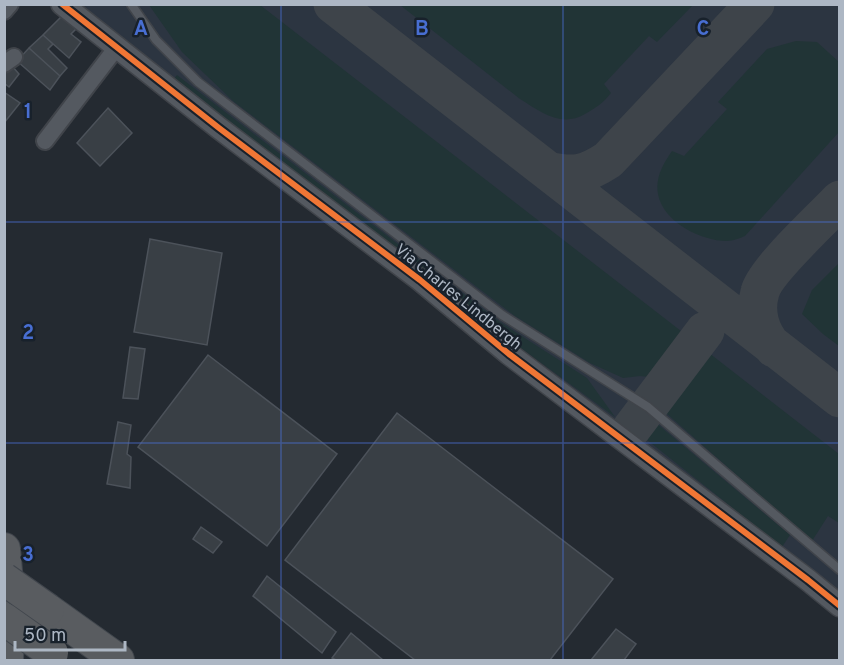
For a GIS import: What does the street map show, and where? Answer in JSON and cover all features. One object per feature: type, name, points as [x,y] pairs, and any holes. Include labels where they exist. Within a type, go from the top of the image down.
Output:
[{"type":"highway","points":[[4,549],[9,604],[7,660]]},
{"type":"highway","points":[[4,579],[118,660]]},
{"type":"highway","points":[[4,619],[57,657]]},
{"type":"street","points":[[4,10],[10,4]]},
{"type":"street","name":"Via Charles Lindbergh","points":[[63,4],[219,128],[420,280],[509,354],[840,606]]},
{"type":"street","points":[[45,141],[117,47]]},
{"type":"lane","points":[[131,4],[156,40],[198,82],[502,315],[648,407],[840,570]]},
{"type":"shaded area","points":[[75,5],[839,5],[839,594],[593,403]]},
{"type":"shaded area","points":[[149,5],[260,5],[681,331],[649,377],[623,378],[590,363],[515,316],[233,101],[182,52]]},
{"type":"shaded area","points":[[400,5],[693,5],[657,42],[649,36],[604,84],[611,93],[602,102],[576,118],[559,119],[551,117],[520,99]]},
{"type":"shaded area","points":[[796,41],[817,42],[839,62],[839,132],[745,236],[729,241],[695,234],[675,221],[661,204],[657,188],[660,171],[672,151],[684,156],[727,109],[718,102],[767,49]]},
{"type":"shaded area","points":[[177,75],[500,322],[587,378],[615,417],[502,334],[174,79]]},
{"type":"shaded area","points":[[839,263],[839,346],[802,314],[812,290]]},
{"type":"shaded area","points":[[709,353],[839,454],[839,523],[828,516],[812,541],[666,413]]},
{"type":"shaded area","points":[[655,422],[790,535],[782,547],[642,436]]},
{"type":"building","points":[[63,15],[78,27],[71,34],[81,42],[69,58],[43,35]]},
{"type":"building","points":[[43,35],[53,44],[48,49],[67,68],[60,76],[29,48]]},
{"type":"building","points":[[29,48],[60,76],[50,90],[17,61]]},
{"type":"building","points":[[12,66],[19,74],[9,87],[4,83],[4,73]]},
{"type":"building","points":[[4,92],[20,103],[4,123]]},
{"type":"building","points":[[108,108],[132,133],[100,166],[77,143]]},
{"type":"building","points":[[150,239],[222,253],[207,345],[134,332]]},
{"type":"building","points":[[130,347],[145,349],[138,399],[123,398]]},
{"type":"building","points":[[208,355],[337,454],[267,546],[138,447]]},
{"type":"building","points":[[397,413],[613,579],[550,660],[415,660],[285,560]]},
{"type":"building","points":[[118,422],[131,425],[127,454],[131,457],[130,488],[107,484]]},
{"type":"building","points":[[201,527],[222,542],[213,553],[193,539]]},
{"type":"building","points":[[267,576],[336,632],[322,653],[253,596]]},
{"type":"building","points":[[616,629],[636,644],[624,660],[591,660]]},
{"type":"building","points":[[351,633],[383,660],[336,660],[332,658]]},
{"type":"taxiway","points":[[333,4],[840,398]]},
{"type":"taxiway","points":[[548,171],[565,174],[586,172],[608,160],[755,4]]},
{"type":"taxiway","points":[[774,348],[765,336],[758,315],[758,300],[764,283],[783,258],[840,200]]},
{"type":"taxiway","points":[[632,428],[705,331]]},
{"type":"cycle path","points":[[62,4],[219,128],[420,280],[509,354],[840,606]]}]
